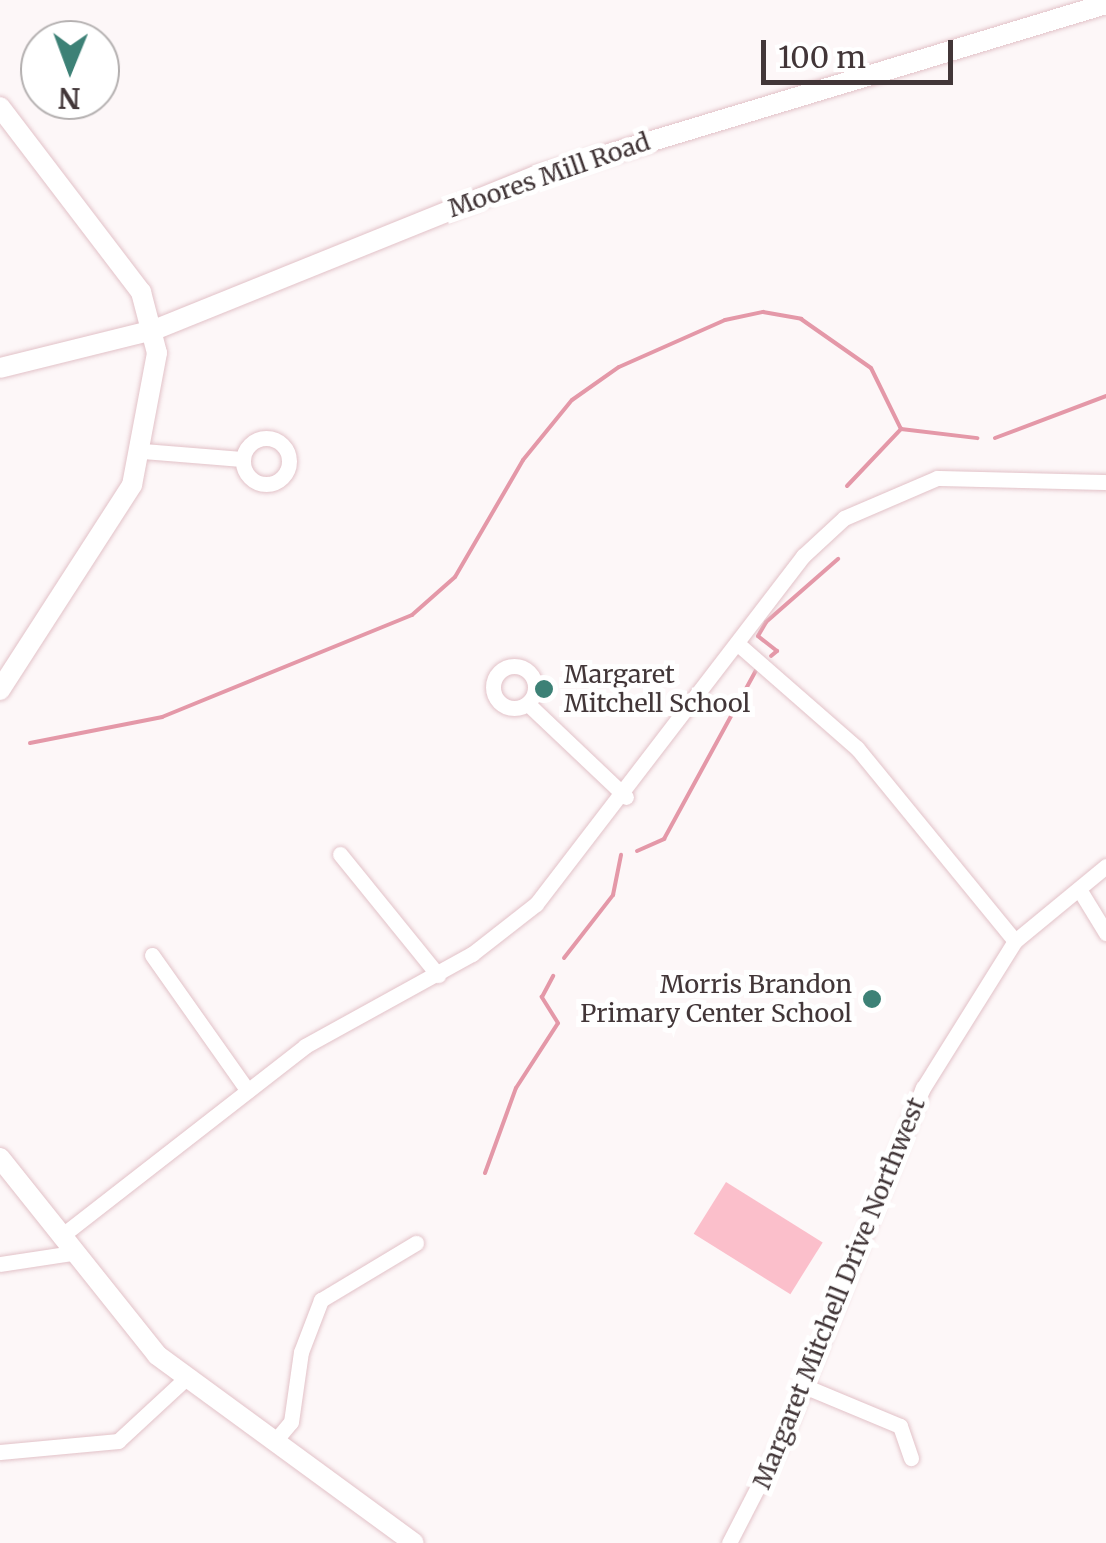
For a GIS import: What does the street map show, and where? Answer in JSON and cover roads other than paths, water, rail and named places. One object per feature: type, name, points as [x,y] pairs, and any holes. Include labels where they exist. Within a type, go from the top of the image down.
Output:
[{"type":"street","name":"Moores Mill Road","points":[[0,368],[154,330],[536,176],[1106,4]]},
{"type":"street","points":[[0,107],[115,252],[154,330],[143,451],[116,517],[0,690]]},
{"type":"street","points":[[143,451],[242,459]]},
{"type":"street","points":[[0,1264],[66,1245],[248,1091],[344,1022],[438,975],[536,904],[626,796],[823,535],[903,486],[971,474],[1106,482]]},
{"type":"street","points":[[738,644],[857,748],[1015,941]]},
{"type":"street","points":[[528,704],[626,796]]},
{"type":"street","points":[[340,854],[438,975]]},
{"type":"street","name":"Margaret Mitchell Drive Northwest","points":[[729,1543],[804,1386],[903,1128],[1015,941],[1106,866]]},
{"type":"street","points":[[1079,888],[1106,932]]},
{"type":"street","points":[[152,955],[248,1091]]},
{"type":"street","points":[[0,1158],[66,1245],[185,1379],[414,1543]]},
{"type":"street","points":[[274,1442],[292,1422],[301,1352],[321,1300],[416,1244]]},
{"type":"street","points":[[0,1452],[118,1442],[185,1379]]},
{"type":"street","points":[[804,1386],[900,1426],[911,1458]]},
{"type":"waterway","points":[[30,743],[162,717],[412,615],[455,577],[523,460],[572,400],[619,367],[725,320],[763,312],[801,319],[871,368],[901,429],[977,438]]},
{"type":"waterway","points":[[995,438],[1106,396]]},
{"type":"waterway","points":[[847,486],[901,429]]},
{"type":"waterway","points":[[771,656],[777,651],[758,636],[766,622],[838,559]]},
{"type":"waterway","points":[[637,851],[664,839],[756,670]]},
{"type":"waterway","points":[[564,958],[613,895],[621,855]]},
{"type":"waterway","points":[[485,1173],[516,1088],[558,1023],[542,997],[553,976]]},
{"type":"place","name":"Margaret Mitchell School","points":[[544,689]]},
{"type":"place","name":"Morris Brandon Primary Center School","points":[[872,999]]}]
